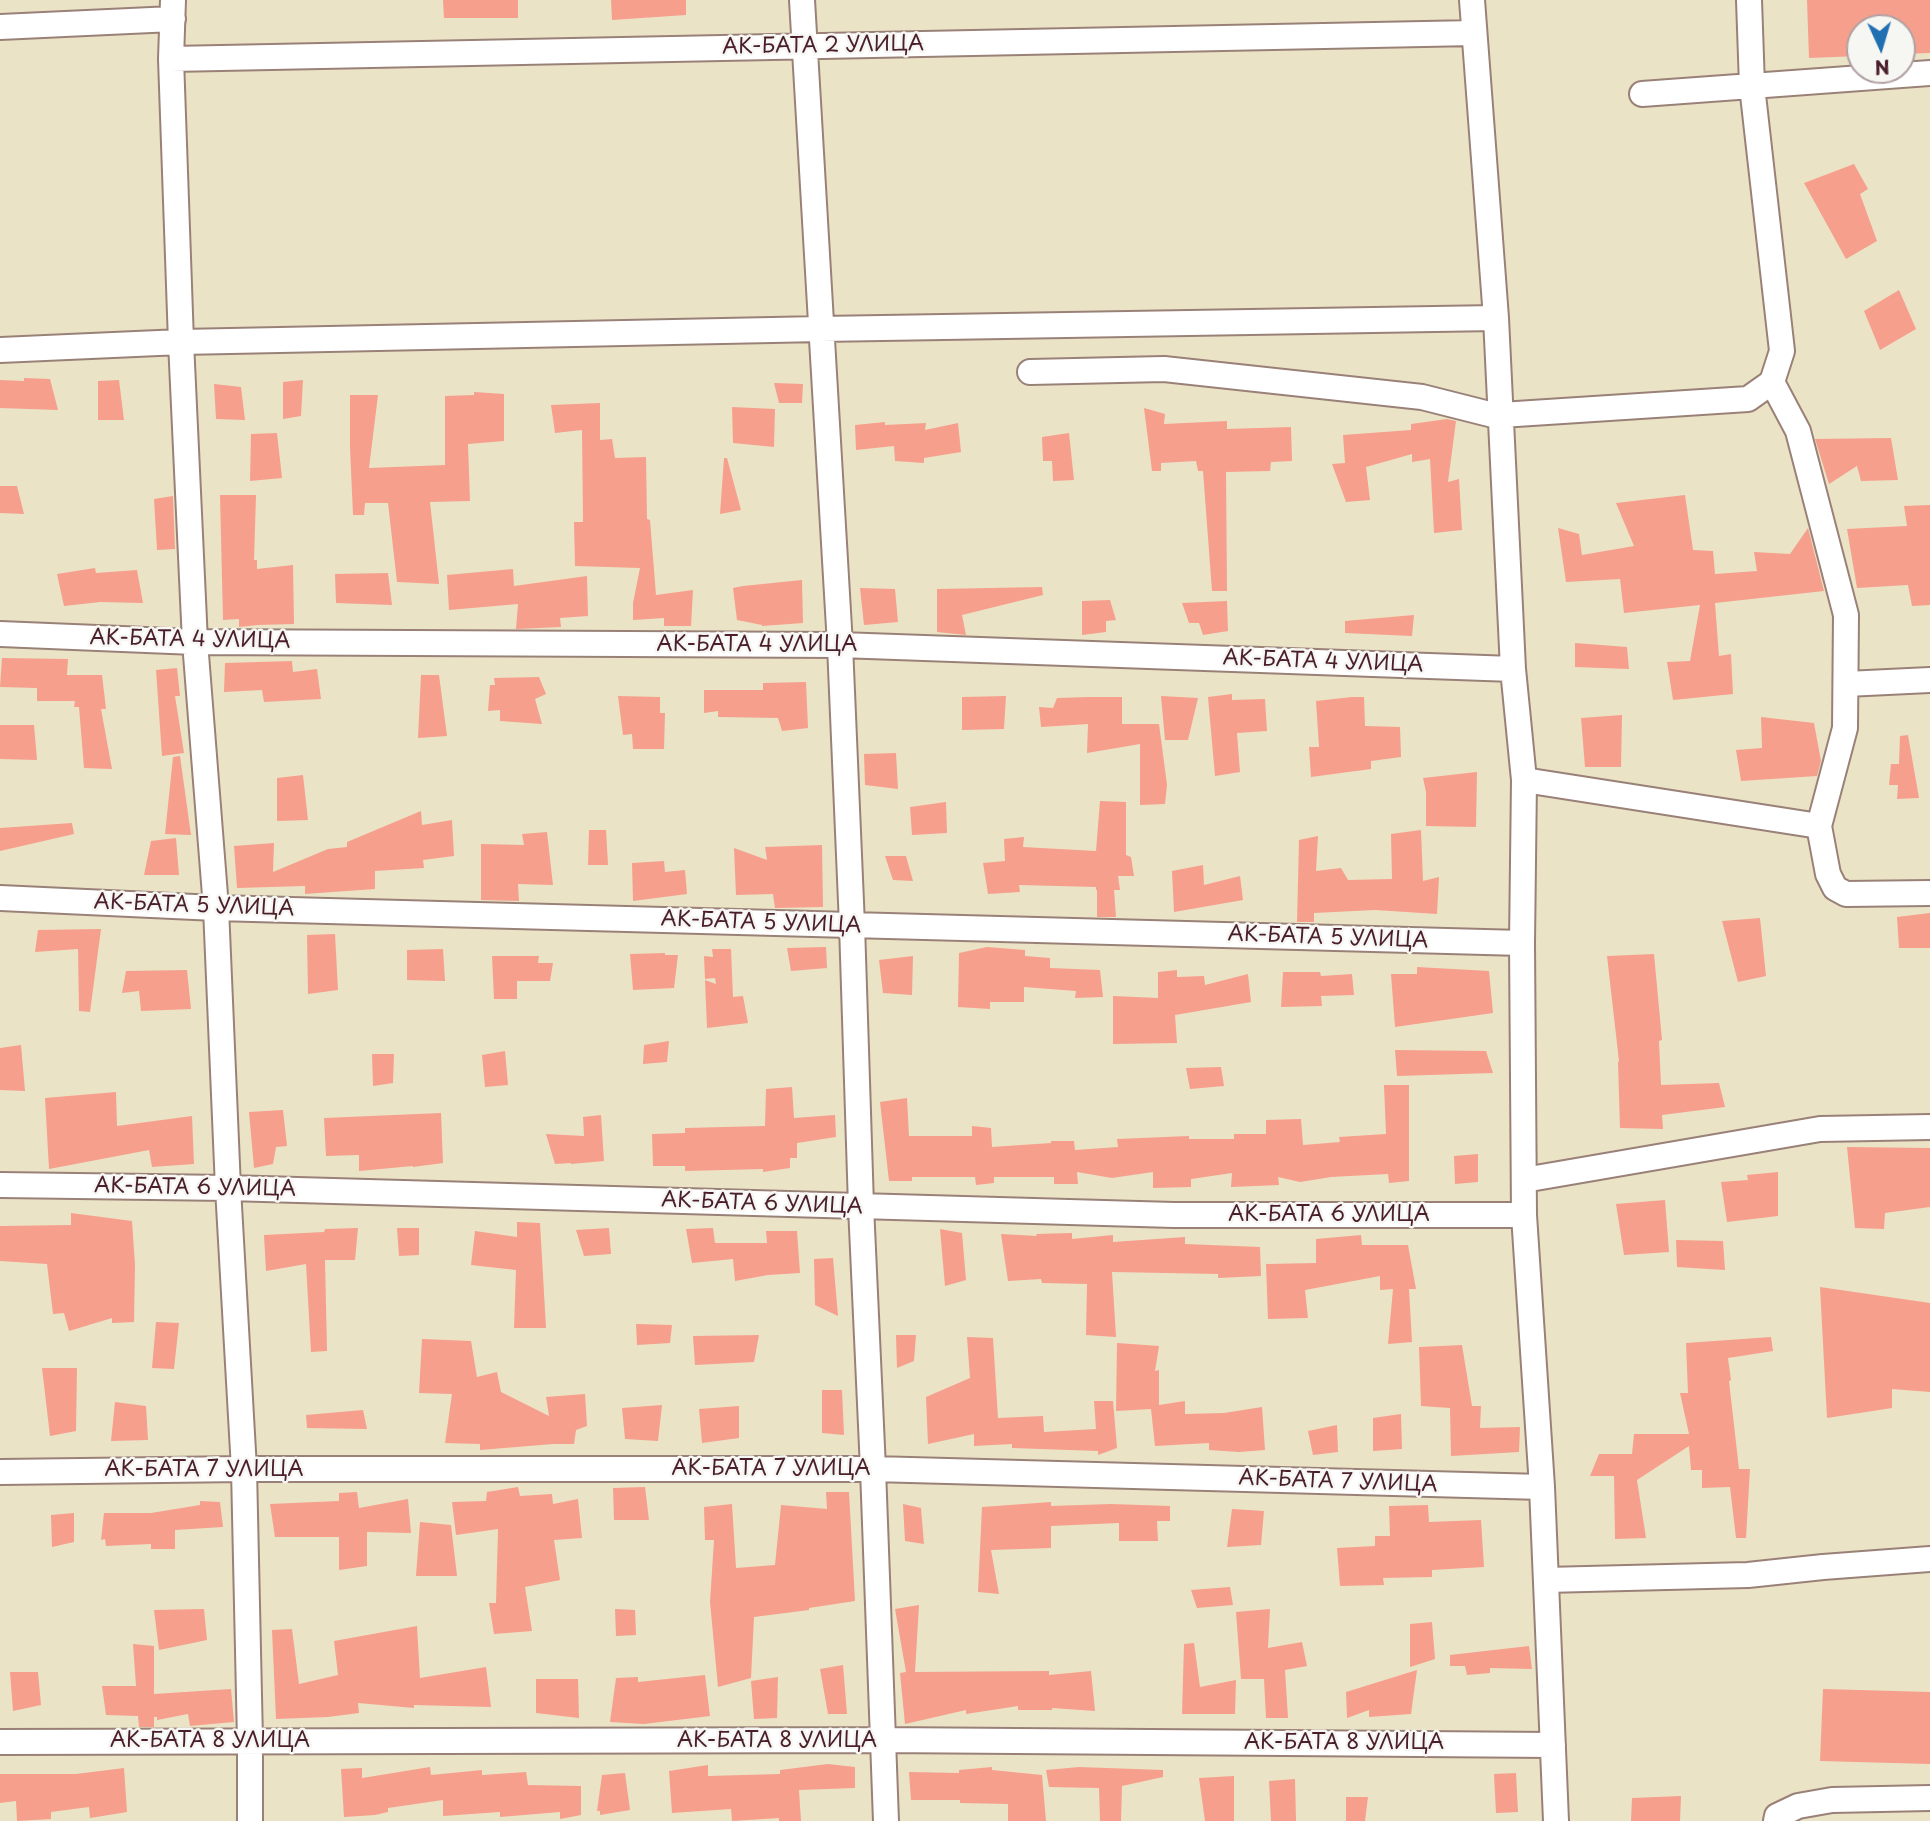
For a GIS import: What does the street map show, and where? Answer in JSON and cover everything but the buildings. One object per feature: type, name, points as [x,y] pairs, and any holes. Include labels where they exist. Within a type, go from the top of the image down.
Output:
[{"type":"street","points":[[802,0],[840,645],[886,1821]]},
{"type":"street","points":[[1472,0],[1496,318],[1513,669],[1524,780],[1524,1215],[1542,1487],[1556,1821]]},
{"type":"street","points":[[1030,372],[1164,369],[1422,397],[1501,416],[1748,400],[1772,382],[1782,351],[1752,86],[1749,0]]},
{"type":"street","points":[[0,27],[173,10],[171,59],[195,642],[216,908],[244,1469],[250,1821]]},
{"type":"street","name":"АК-БАТА 2 УЛИЦА","points":[[171,59],[1474,33]]},
{"type":"street","points":[[1642,94],[1930,73]]},
{"type":"street","points":[[0,350],[181,342],[1496,318]]},
{"type":"street","points":[[1772,382],[1798,430],[1846,615],[1846,728],[1819,826],[1828,874],[1835,888],[1846,894],[1930,893]]},
{"type":"street","name":"АК-БАТА 4 УЛИЦА","points":[[0,634],[195,642],[840,645],[1513,669]]},
{"type":"street","points":[[1846,684],[1930,680]]},
{"type":"street","points":[[1524,780],[1819,826]]},
{"type":"street","name":"АК-БАТА 5 УЛИЦА","points":[[0,898],[216,908],[1522,943]]},
{"type":"street","points":[[1524,1180],[1820,1129],[1930,1127]]},
{"type":"street","name":"АК-БАТА 6 УЛИЦА","points":[[0,1185],[228,1188],[1174,1215],[1524,1215]]},
{"type":"street","name":"АК-БАТА 7 УЛИЦА","points":[[0,1472],[244,1469],[873,1469],[1542,1487]]},
{"type":"street","points":[[1546,1580],[1748,1575],[1930,1559]]},
{"type":"street","name":"АК-БАТА 8 УЛИЦА","points":[[0,1742],[882,1740],[1553,1745]]},
{"type":"street","points":[[1776,1821],[1777,1816],[1798,1806],[1832,1800],[1930,1798]]}]
